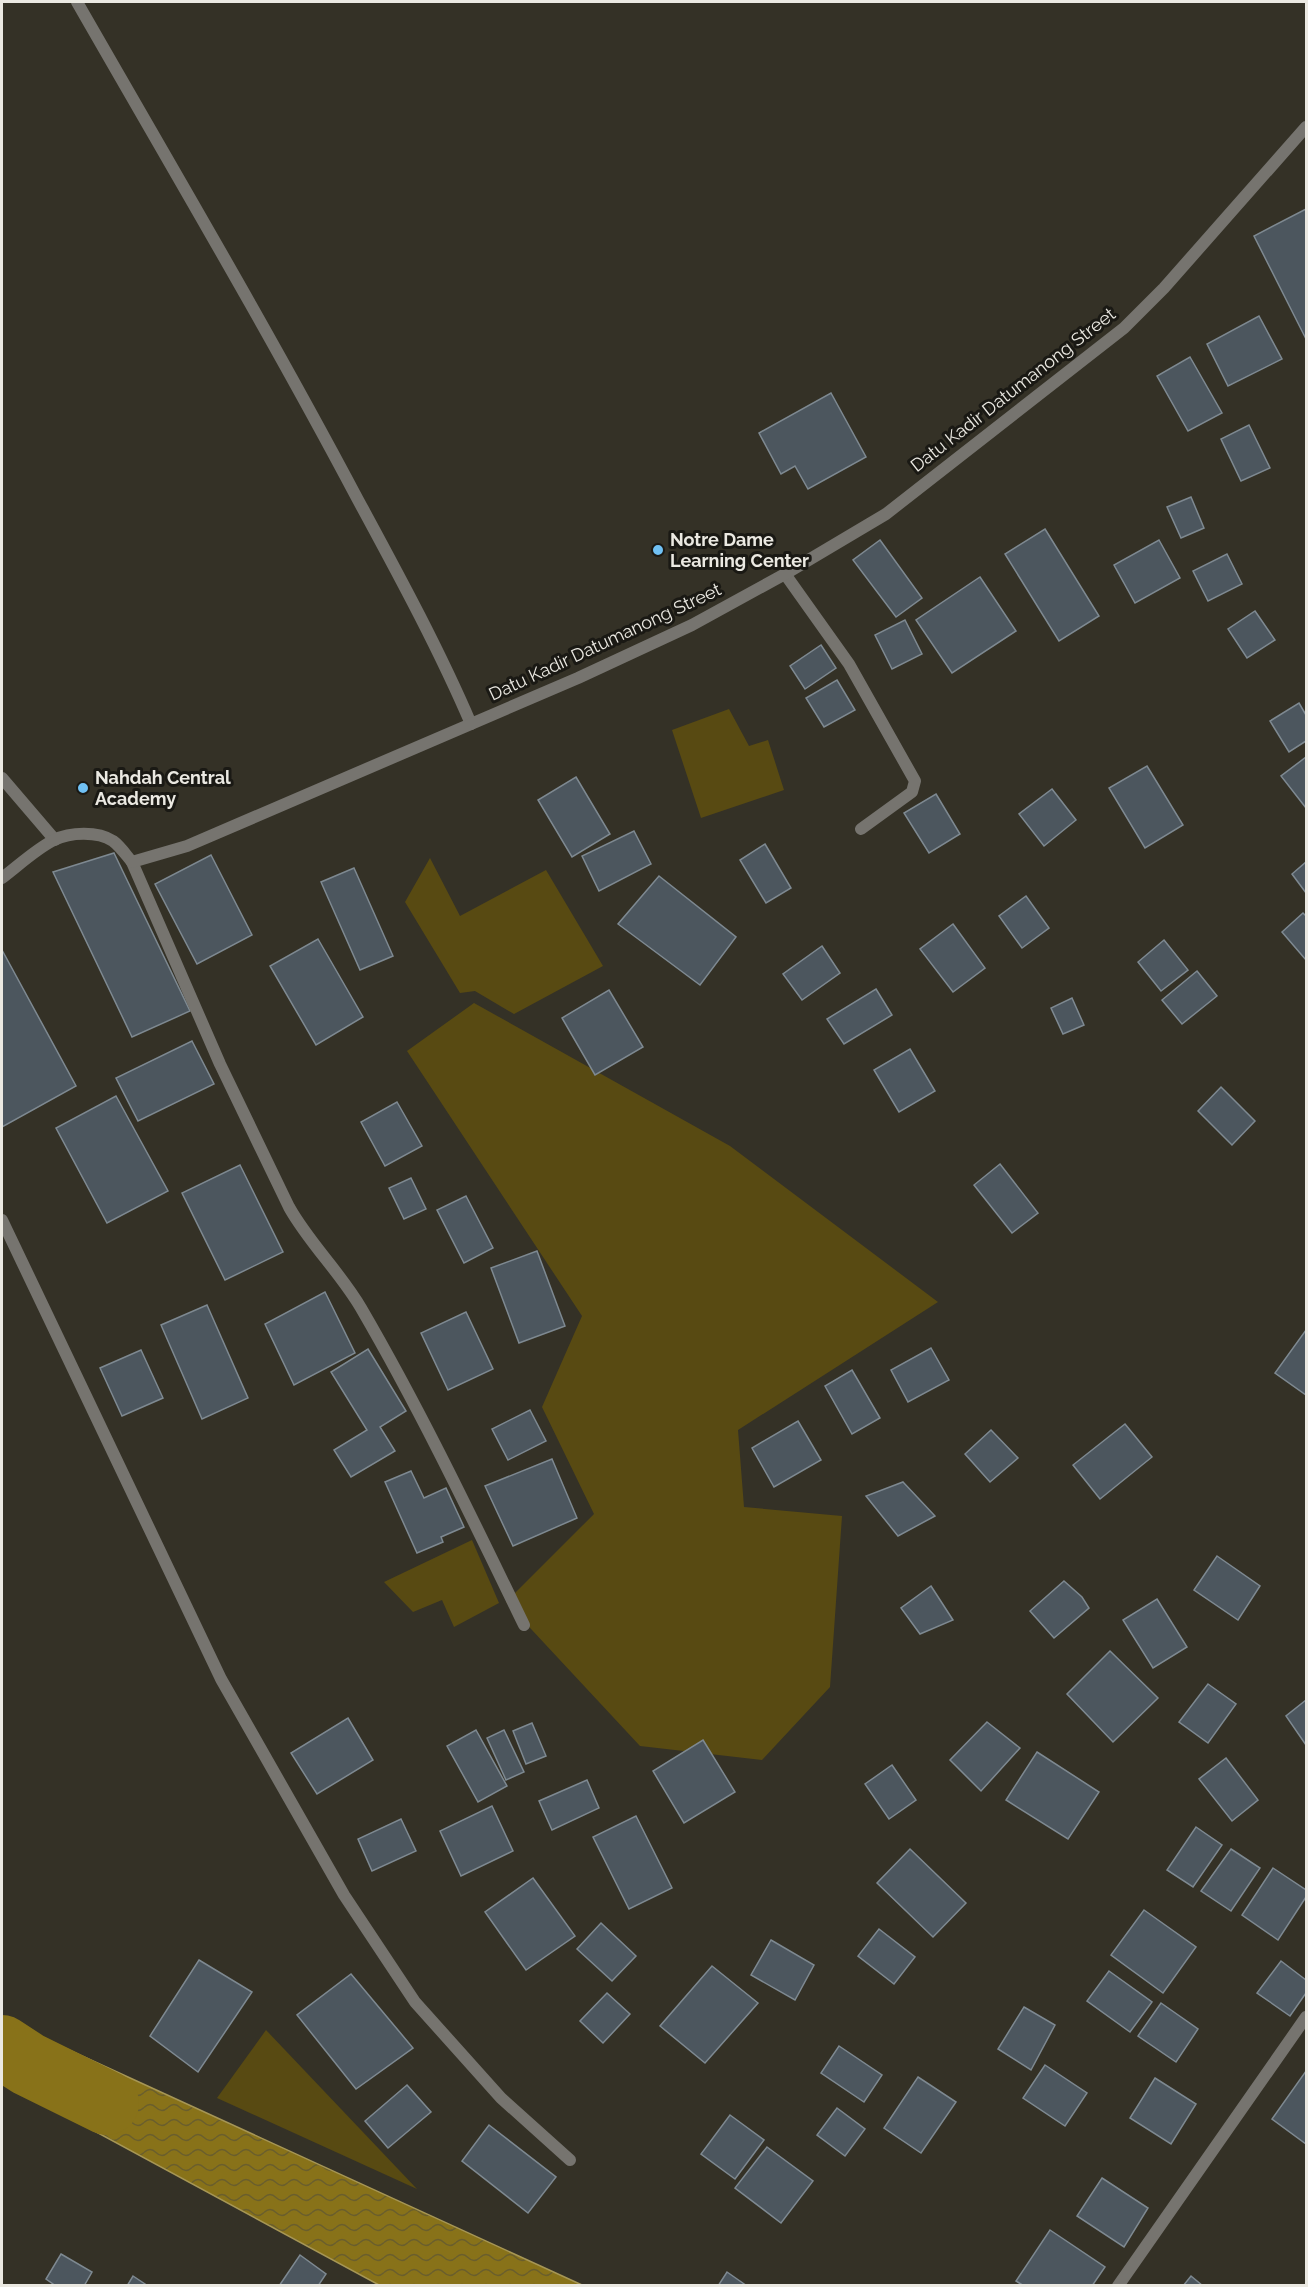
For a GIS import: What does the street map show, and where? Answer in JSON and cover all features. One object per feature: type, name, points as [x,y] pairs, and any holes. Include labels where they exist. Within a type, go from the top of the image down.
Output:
[{"type":"street","points":[[76,2],[303,396],[435,647],[471,724]]},
{"type":"street","name":"Datu Kadir Datumanong Street","points":[[132,862],[187,846],[578,678],[692,625],[786,574],[886,514],[1124,328],[1164,288],[1306,127]]},
{"type":"street","points":[[786,574],[849,664],[915,781],[912,792],[861,829]]},
{"type":"street","points":[[2,778],[55,840]]},
{"type":"street","points":[[2,878],[55,840],[86,834],[106,837],[115,843],[132,862],[220,1064],[289,1207],[300,1226],[357,1302],[417,1406],[524,1625]]},
{"type":"street","points":[[2,1220],[221,1679],[344,1895],[415,2002],[501,2098],[570,2160]]},
{"type":"street","points":[[1118,2286],[1306,2017]]},
{"type":"shaded area","points":[[729,709],[749,746],[768,740],[784,790],[701,818],[672,730]]},
{"type":"shaded area","points":[[430,858],[460,916],[546,870],[603,966],[514,1014],[475,991],[460,993],[405,902]]},
{"type":"shaded area","points":[[474,1003],[730,1146],[938,1302],[738,1430],[744,1507],[842,1516],[830,1687],[762,1760],[640,1746],[506,1602],[594,1514],[542,1407],[582,1316],[407,1051]]},
{"type":"shaded area","points":[[472,1540],[499,1603],[454,1627],[442,1600],[413,1612],[384,1582]]},
{"type":"shaded area","points":[[266,2030],[417,2189],[217,2098]]},
{"type":"water","points":[[45,2039],[582,2285],[379,2285],[13,2087]]},
{"type":"building","points":[[1306,209],[1306,339],[1254,236]]},
{"type":"building","points":[[1259,316],[1282,359],[1228,386],[1207,344]]},
{"type":"building","points":[[1190,357],[1222,413],[1188,431],[1157,376]]},
{"type":"building","points":[[831,393],[866,457],[808,489],[795,466],[781,474],[759,433]]},
{"type":"building","points":[[1249,425],[1270,468],[1241,481],[1221,439]]},
{"type":"building","points":[[1191,497],[1204,528],[1181,538],[1167,507]]},
{"type":"building","points":[[1045,529],[1099,616],[1059,641],[1005,554]]},
{"type":"building","points":[[880,540],[922,598],[896,617],[853,560]]},
{"type":"building","points":[[1159,540],[1180,578],[1135,603],[1114,565]]},
{"type":"building","points":[[1227,554],[1242,584],[1208,601],[1193,571]]},
{"type":"building","points":[[980,577],[1016,631],[952,673],[916,620]]},
{"type":"building","points":[[1255,611],[1275,640],[1247,658],[1228,629]]},
{"type":"building","points":[[905,620],[922,654],[892,669],[875,635]]},
{"type":"building","points":[[821,645],[836,668],[805,689],[790,666]]},
{"type":"building","points":[[837,680],[855,710],[824,727],[806,698]]},
{"type":"building","points":[[1299,703],[1306,715],[1306,741],[1289,752],[1270,721]]},
{"type":"building","points":[[1306,757],[1306,808],[1281,776]]},
{"type":"building","points":[[1147,766],[1183,825],[1145,848],[1109,788]]},
{"type":"building","points":[[576,777],[610,834],[572,857],[538,800]]},
{"type":"building","points":[[1052,789],[1076,820],[1044,846],[1019,814]]},
{"type":"building","points":[[936,794],[960,834],[929,853],[904,813]]},
{"type":"building","points":[[634,831],[651,864],[599,891],[582,856]]},
{"type":"building","points":[[765,844],[791,888],[766,903],[740,860]]},
{"type":"building","points":[[114,853],[190,1011],[132,1037],[53,872]]},
{"type":"building","points":[[211,855],[252,935],[197,964],[155,884]]},
{"type":"building","points":[[1306,862],[1306,893],[1292,874]]},
{"type":"building","points":[[354,868],[393,956],[360,970],[321,882]]},
{"type":"building","points":[[659,876],[736,937],[700,985],[618,924]]},
{"type":"building","points":[[1026,896],[1049,928],[1022,948],[999,916]]},
{"type":"building","points":[[1303,913],[1306,916],[1306,960],[1282,932]]},
{"type":"building","points":[[953,924],[985,968],[953,992],[920,949]]},
{"type":"building","points":[[318,939],[363,1017],[316,1045],[270,966]]},
{"type":"building","points":[[1164,940],[1188,970],[1161,991],[1138,962]]},
{"type":"building","points":[[822,946],[840,973],[802,1000],[783,974]]},
{"type":"building","points":[[2,950],[76,1086],[2,1127]]},
{"type":"building","points":[[1197,971],[1217,996],[1182,1024],[1162,1000]]},
{"type":"building","points":[[876,989],[892,1015],[844,1044],[827,1019]]},
{"type":"building","points":[[609,990],[643,1047],[595,1075],[562,1018]]},
{"type":"building","points":[[1072,998],[1084,1025],[1063,1034],[1051,1008]]},
{"type":"building","points":[[192,1041],[214,1084],[138,1121],[116,1078]]},
{"type":"building","points":[[910,1049],[935,1091],[899,1112],[874,1070]]},
{"type":"building","points":[[1221,1087],[1255,1121],[1232,1145],[1198,1111]]},
{"type":"building","points":[[116,1096],[168,1191],[107,1223],[56,1128]]},
{"type":"building","points":[[397,1102],[422,1146],[385,1166],[361,1122]]},
{"type":"building","points":[[1000,1164],[1038,1213],[1012,1233],[974,1185]]},
{"type":"building","points":[[240,1165],[283,1252],[225,1280],[182,1193]]},
{"type":"building","points":[[411,1178],[426,1209],[404,1219],[389,1188]]},
{"type":"building","points":[[466,1196],[493,1248],[464,1263],[437,1210]]},
{"type":"building","points":[[537,1251],[565,1326],[519,1343],[491,1268]]},
{"type":"building","points":[[325,1292],[355,1353],[294,1385],[265,1324]]},
{"type":"building","points":[[207,1305],[248,1398],[202,1419],[161,1325]]},
{"type":"building","points":[[466,1312],[493,1369],[448,1390],[421,1333]]},
{"type":"building","points":[[1306,1330],[1306,1395],[1275,1373]]},
{"type":"building","points":[[931,1348],[949,1380],[908,1402],[891,1370]]},
{"type":"building","points":[[368,1349],[406,1411],[380,1427],[395,1451],[351,1477],[334,1450],[367,1430],[331,1372]]},
{"type":"building","points":[[141,1350],[163,1398],[122,1416],[100,1368]]},
{"type":"building","points":[[852,1370],[880,1418],[852,1434],[825,1386]]},
{"type":"building","points":[[530,1410],[546,1441],[508,1460],[492,1429]]},
{"type":"building","points":[[798,1421],[821,1460],[774,1487],[752,1448]]},
{"type":"building","points":[[1125,1424],[1152,1457],[1100,1499],[1073,1465]]},
{"type":"building","points":[[991,1430],[1018,1458],[990,1482],[965,1454]]},
{"type":"building","points":[[552,1459],[577,1518],[513,1546],[485,1486]]},
{"type":"building","points":[[411,1471],[424,1498],[446,1488],[464,1527],[441,1537],[443,1542],[417,1553],[385,1482]]},
{"type":"building","points":[[903,1482],[935,1516],[898,1536],[866,1496]]},
{"type":"building","points":[[1217,1556],[1260,1586],[1238,1620],[1194,1590]]},
{"type":"building","points":[[1064,1581],[1082,1597],[1089,1608],[1054,1638],[1030,1611]]},
{"type":"building","points":[[931,1586],[953,1620],[920,1634],[901,1608]]},
{"type":"building","points":[[1157,1599],[1187,1647],[1153,1668],[1123,1620]]},
{"type":"building","points":[[1110,1651],[1158,1698],[1113,1742],[1067,1694]]},
{"type":"building","points":[[1208,1684],[1236,1704],[1208,1743],[1179,1722]]},
{"type":"building","points":[[1306,1700],[1306,1745],[1286,1716]]},
{"type":"building","points":[[348,1718],[373,1760],[317,1794],[291,1753]]},
{"type":"building","points":[[987,1722],[1020,1748],[981,1791],[950,1760]]},
{"type":"building","points":[[532,1723],[546,1756],[526,1764],[513,1731]]},
{"type":"building","points":[[476,1730],[507,1786],[478,1802],[447,1746]]},
{"type":"building","points":[[504,1730],[524,1772],[506,1780],[487,1738]]},
{"type":"building","points":[[703,1740],[735,1792],[684,1823],[653,1771]]},
{"type":"building","points":[[1037,1752],[1099,1792],[1068,1839],[1006,1800]]},
{"type":"building","points":[[1226,1758],[1258,1800],[1232,1821],[1199,1779]]},
{"type":"building","points":[[892,1765],[916,1800],[889,1819],[865,1784]]},
{"type":"building","points":[[587,1780],[599,1808],[552,1830],[539,1801]]},
{"type":"building","points":[[492,1806],[513,1851],[461,1876],[440,1831]]},
{"type":"building","points":[[636,1816],[672,1888],[629,1909],[593,1837]]},
{"type":"building","points":[[401,1819],[416,1851],[372,1871],[358,1839]]},
{"type":"building","points":[[1196,1827],[1222,1845],[1193,1887],[1167,1870]]},
{"type":"building","points":[[910,1849],[966,1903],[933,1937],[877,1883]]},
{"type":"building","points":[[1231,1849],[1260,1868],[1231,1911],[1201,1891]]},
{"type":"building","points":[[1273,1868],[1306,1890],[1306,1897],[1278,1940],[1242,1915]]},
{"type":"building","points":[[533,1878],[575,1936],[526,1970],[485,1912]]},
{"type":"building","points":[[1144,1910],[1196,1947],[1163,1993],[1111,1955]]},
{"type":"building","points":[[601,1923],[636,1956],[612,1981],[577,1949]]},
{"type":"building","points":[[879,1929],[915,1957],[894,1984],[858,1956]]},
{"type":"building","points":[[771,1940],[814,1965],[795,2000],[751,1975]]},
{"type":"building","points":[[199,1960],[252,1992],[198,2072],[150,2036]]},
{"type":"building","points":[[1281,1961],[1306,1980],[1306,1993],[1290,2016],[1257,1993]]},
{"type":"building","points":[[712,1966],[758,2003],[705,2063],[660,2026]]},
{"type":"building","points":[[1109,1971],[1152,2002],[1130,2032],[1087,2001]]},
{"type":"building","points":[[351,1974],[413,2048],[356,2089],[297,2015]]},
{"type":"building","points":[[607,1993],[630,2014],[603,2043],[580,2021]]},
{"type":"building","points":[[1161,2003],[1198,2029],[1176,2062],[1138,2036]]},
{"type":"building","points":[[1024,2007],[1055,2025],[1031,2070],[998,2049]]},
{"type":"building","points":[[839,2046],[882,2075],[864,2102],[821,2073]]},
{"type":"building","points":[[1045,2065],[1087,2093],[1065,2126],[1023,2098]]},
{"type":"building","points":[[1306,2071],[1306,2144],[1272,2119]]},
{"type":"building","points":[[918,2077],[956,2102],[921,2153],[884,2128]]},
{"type":"building","points":[[1155,2078],[1196,2104],[1171,2144],[1130,2118]]},
{"type":"building","points":[[407,2085],[431,2112],[388,2148],[365,2121]]},
{"type":"building","points":[[837,2108],[865,2129],[845,2156],[817,2135]]},
{"type":"building","points":[[730,2115],[764,2140],[735,2179],[701,2154]]},
{"type":"building","points":[[489,2125],[556,2177],[528,2213],[462,2161]]},
{"type":"building","points":[[767,2147],[813,2181],[781,2223],[735,2188]]},
{"type":"building","points":[[1102,2178],[1148,2208],[1124,2247],[1077,2216]]},
{"type":"building","points":[[1050,2230],[1105,2267],[1092,2286],[1024,2286],[1016,2281]]},
{"type":"building","points":[[61,2254],[92,2272],[84,2286],[56,2286],[46,2279]]},
{"type":"building","points":[[300,2255],[326,2274],[318,2286],[279,2286]]},
{"type":"building","points":[[727,2272],[747,2286],[718,2286]]},
{"type":"building","points":[[133,2276],[148,2286],[127,2286]]},
{"type":"building","points":[[1191,2276],[1203,2286],[1183,2286]]},
{"type":"waterway","points":[[2,2047],[28,2064],[107,2103]]},
{"type":"place","name":"Notre Dame Learning Center","points":[[658,550]]},
{"type":"place","name":"Nahdah Central Academy","points":[[83,788]]}]
